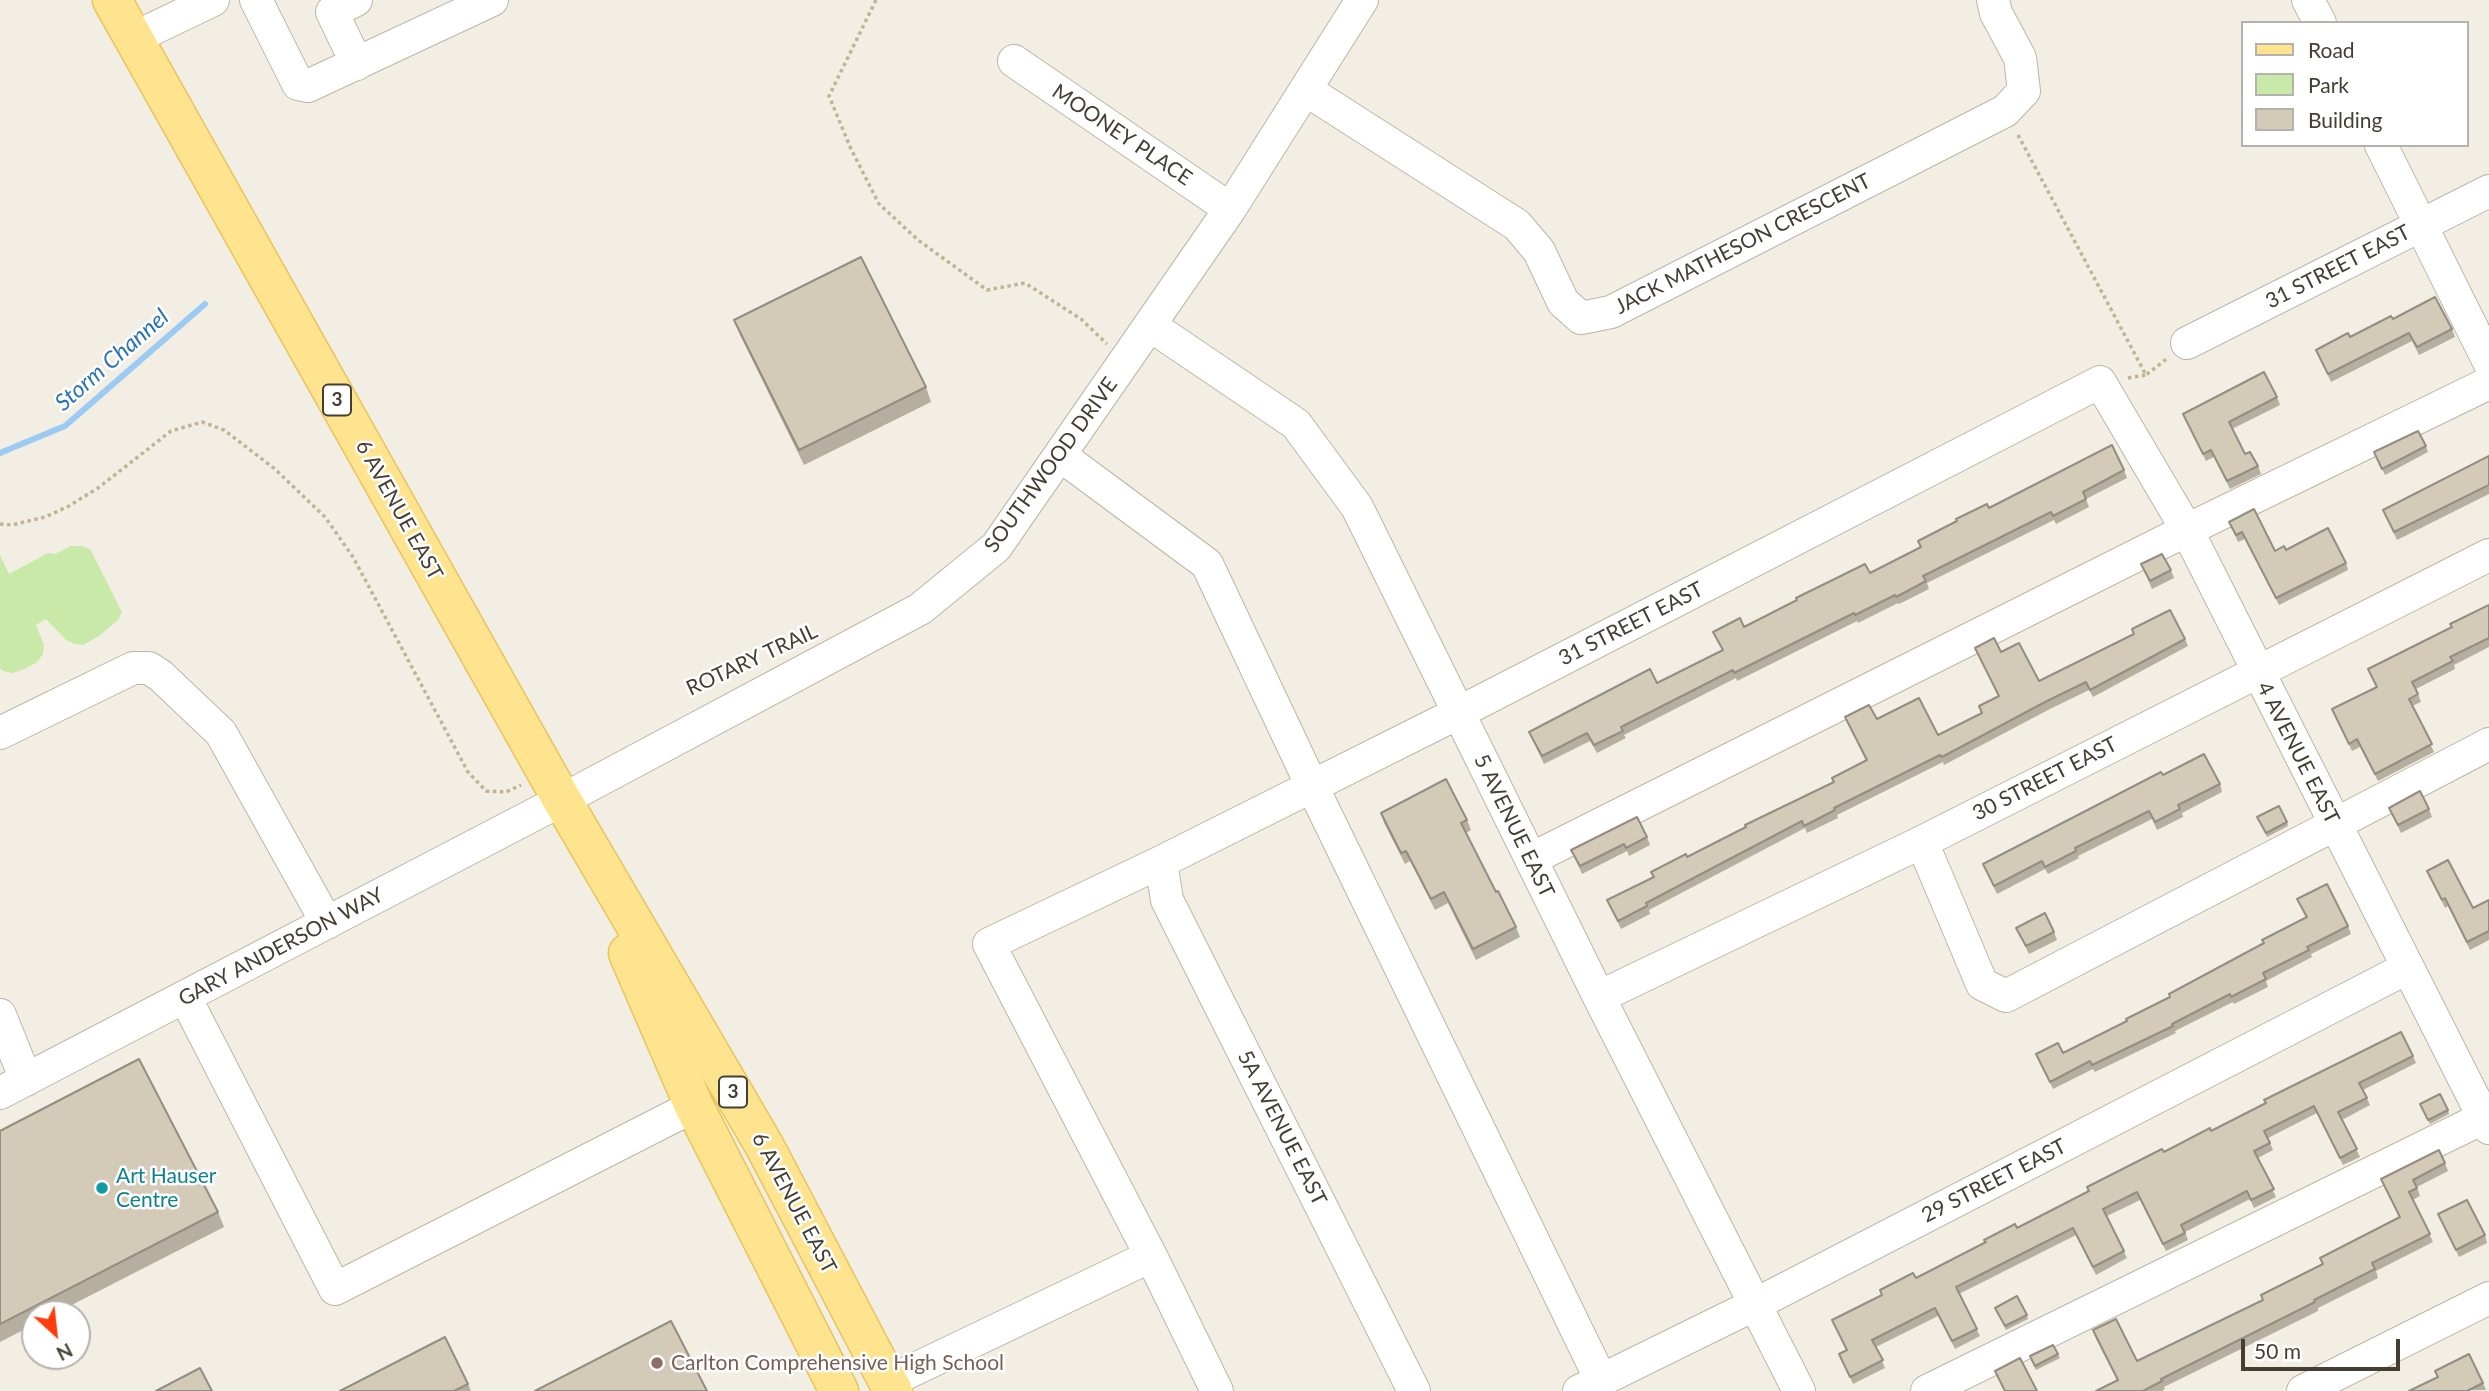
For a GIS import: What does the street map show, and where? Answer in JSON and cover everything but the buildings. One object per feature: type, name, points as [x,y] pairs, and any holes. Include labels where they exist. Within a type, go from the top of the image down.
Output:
[{"type":"main road","name":"6 AVENUE EAST","points":[[112,0],[547,790],[764,1145],[891,1387]]},
{"type":"main road","name":"6 AVENUE EAST","points":[[547,790],[694,1106],[839,1391]]},
{"type":"street","points":[[134,38],[213,0]]},
{"type":"street","points":[[256,0],[298,84],[308,86],[492,0]]},
{"type":"street","name":"SOUTHWOOD DRIVE","points":[[547,790],[920,609],[996,547],[1230,209],[1362,0]]},
{"type":"street","name":"JACK MATHESON CRESCENT","points":[[1306,90],[1517,225],[1539,251],[1563,302],[1581,318],[1611,312],[2005,111],[2024,91],[2020,58],[1996,13],[1993,0]]},
{"type":"street","points":[[2308,0],[2319,21]]},
{"type":"street","points":[[338,4],[357,64]]},
{"type":"street","name":"MOONEY PLACE","points":[[1014,61],[1230,209]]},
{"type":"street","points":[[2382,147],[2489,362]]},
{"type":"street","name":"31 STREET EAST","points":[[2187,343],[2489,191]]},
{"type":"street","name":"5 AVENUE EAST","points":[[1151,326],[1296,424],[1357,507],[1599,997],[1799,1391]]},
{"type":"street","name":"31 STREET EAST","points":[[1150,1256],[989,944],[1161,862],[1458,713],[2100,382]]},
{"type":"street","name":"4 AVENUE EAST","points":[[2100,382],[2188,530],[2334,825],[2487,1120]]},
{"type":"street","points":[[1531,859],[2188,530],[2489,383]]},
{"type":"street","points":[[1060,456],[1207,564],[1590,1385]]},
{"type":"street","name":"30 STREET EAST","points":[[1599,997],[1922,842],[2489,555]]},
{"type":"street","points":[[0,733],[133,668],[149,668],[161,676],[221,733],[327,923]]},
{"type":"street","points":[[1922,842],[1982,984],[2006,996],[2489,744]]},
{"type":"street","name":"GARY ANDERSON WAY","points":[[13,1087],[327,923],[547,790]]},
{"type":"street","name":"5A AVENUE EAST","points":[[1161,862],[1167,900],[1414,1391]]},
{"type":"street","name":"29 STREET EAST","points":[[1590,1385],[1756,1304],[2407,968]]},
{"type":"street","points":[[185,997],[335,1289],[694,1106]]},
{"type":"street","points":[[0,1015],[13,1087]]},
{"type":"street","points":[[1927,1391],[2487,1120]]},
{"type":"street","points":[[717,1151],[735,1131],[764,1145]]},
{"type":"street","points":[[891,1387],[1150,1256],[1217,1391]]},
{"type":"street","points":[[2302,1391],[2489,1298]]},
{"type":"path","points":[[876,0],[829,96],[851,149],[879,204],[918,240],[987,290],[1025,283],[1081,319],[1112,349]]},
{"type":"path","points":[[2005,111],[2146,374],[2187,343]]},
{"type":"path","points":[[0,524],[12,525],[45,517],[69,506],[99,488],[171,431],[202,422],[224,430],[275,469],[325,517],[353,557],[468,772],[486,791],[547,790]]},
{"type":"green space","points":[[71,546],[90,549],[122,612],[118,620],[83,645],[66,640],[46,619],[36,625],[44,645],[43,654],[36,663],[12,673],[3,671],[0,668],[0,555],[9,574],[48,553],[55,554]]},
{"type":"waterway","name":"Storm Channel","points":[[0,453],[65,426],[205,304]]},
{"type":"place","name":"Art Hauser Centre","points":[[102,1188]]},
{"type":"place","name":"Carlton Comprehensive High School","points":[[657,1363]]}]
